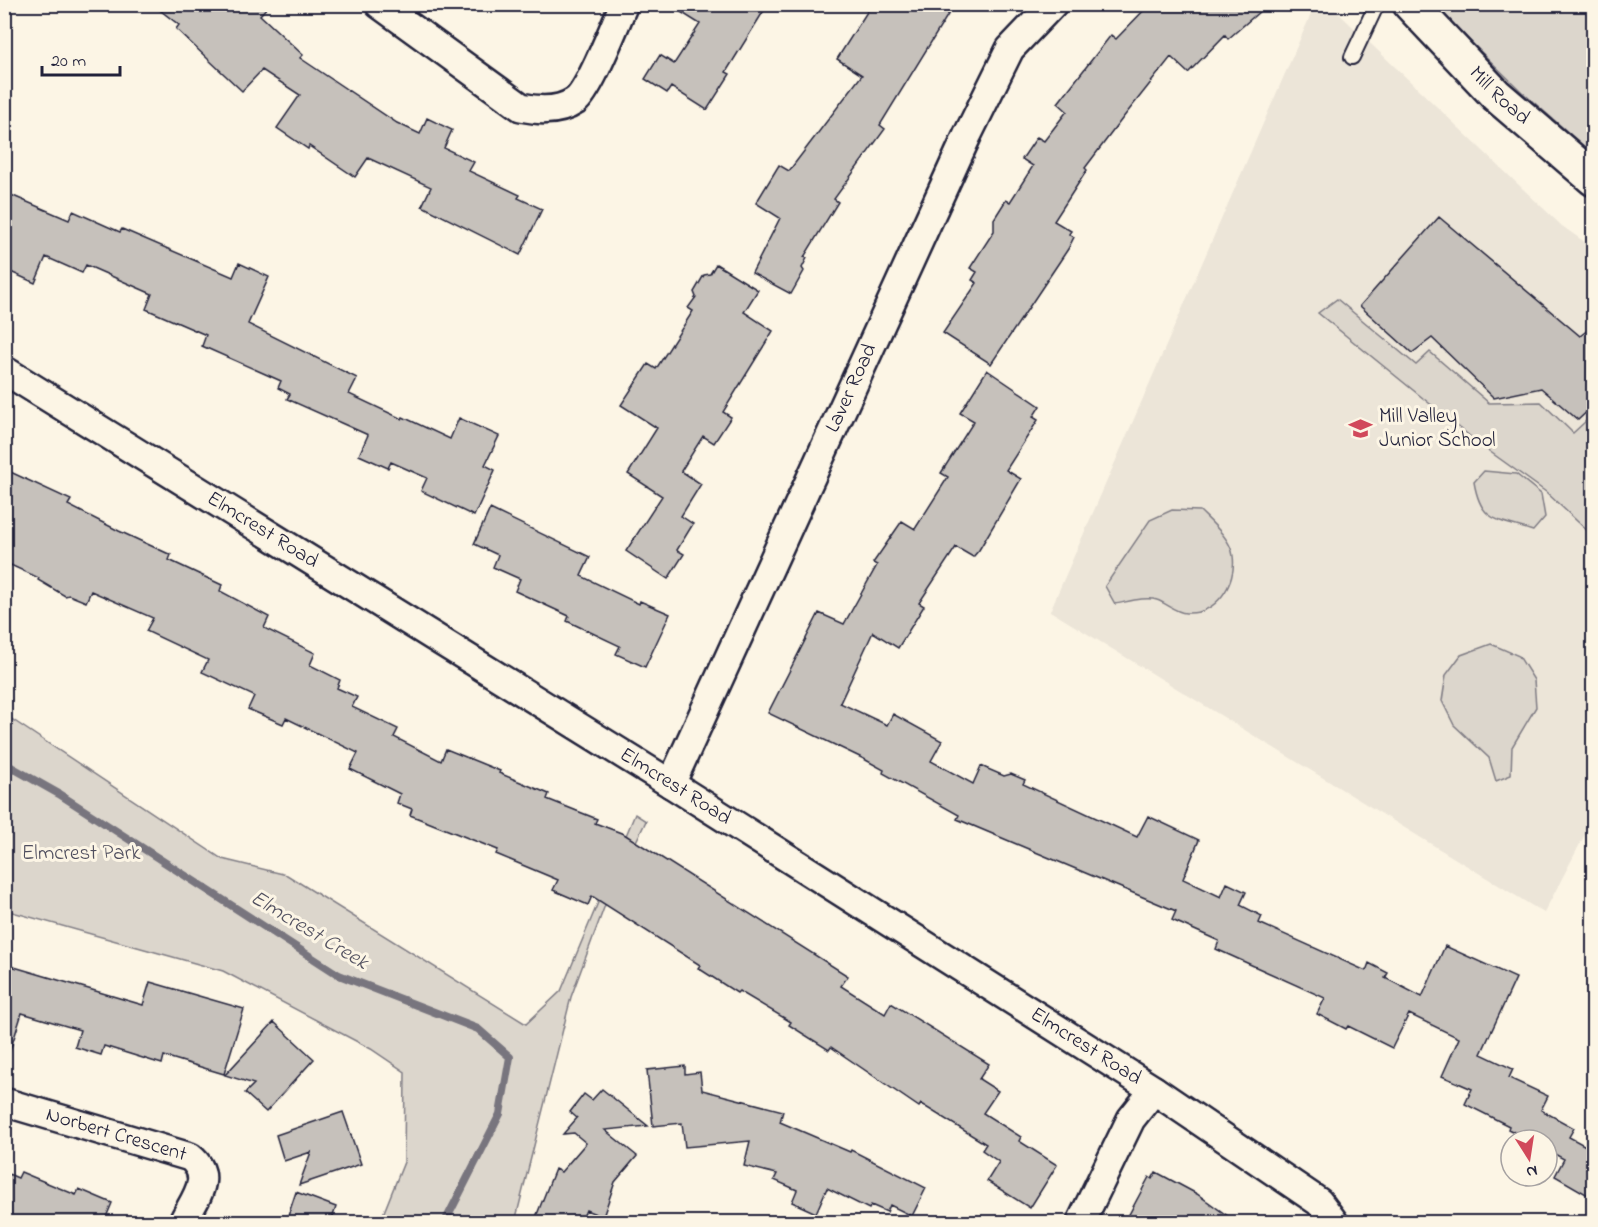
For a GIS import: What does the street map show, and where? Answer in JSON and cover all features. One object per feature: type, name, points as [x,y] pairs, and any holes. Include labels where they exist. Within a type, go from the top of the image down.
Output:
[{"type":"street","points":[[379,4],[521,107],[540,112],[576,100],[586,87],[624,4]]},
{"type":"street","name":"Laver Road","points":[[671,784],[968,134],[1010,49],[1053,4]]},
{"type":"street","name":"Mill Road","points":[[1410,4],[1496,95],[1593,179]]},
{"type":"street","name":"Elmcrest Road","points":[[4,370],[671,784],[1154,1090],[1318,1202],[1334,1222]]},
{"type":"street","points":[[1081,1222],[1131,1119],[1154,1090]]},
{"type":"street","name":"Norbert Crescent","points":[[4,1102],[190,1157],[203,1173],[202,1183],[183,1222]]},
{"type":"lane","points":[[1352,57],[1377,4]]},
{"type":"shaded area","name":"Mill Valley Junior School","points":[[1315,5],[1330,5],[1562,226],[1593,248],[1593,819],[1544,913],[1050,611]]},
{"type":"green space","points":[[1433,5],[1593,5],[1593,154],[1522,92]]},
{"type":"green space","points":[[1337,299],[1416,365],[1430,352],[1489,403],[1541,402],[1573,433],[1586,421],[1593,429],[1593,536],[1546,492],[1482,446],[1318,313]]},
{"type":"green space","points":[[1484,471],[1516,474],[1541,494],[1545,517],[1533,531],[1500,521],[1486,512],[1477,495],[1474,482]]},
{"type":"green space","points":[[1172,510],[1200,511],[1225,537],[1233,556],[1232,577],[1228,587],[1215,603],[1197,612],[1182,613],[1153,599],[1115,604],[1105,586],[1150,520]]},
{"type":"green space","points":[[1491,644],[1519,656],[1534,680],[1536,707],[1512,747],[1511,775],[1496,781],[1489,758],[1454,725],[1442,701],[1446,675],[1461,655]]},
{"type":"green space","name":"Elmcrest Park","points":[[4,714],[222,859],[287,875],[526,1024],[561,991],[635,814],[646,821],[605,905],[571,997],[515,1222],[380,1222],[404,1162],[405,1072],[371,1049],[223,971],[5,910]]},
{"type":"building","points":[[152,4],[270,4],[260,15],[303,55],[300,58],[397,123],[420,134],[427,118],[452,130],[444,148],[474,162],[469,171],[520,195],[518,198],[542,209],[520,255],[422,206],[431,187],[368,158],[355,177],[277,128],[300,95],[262,70],[242,91],[176,29],[179,25]]},
{"type":"building","points":[[668,4],[768,4],[726,72],[730,74],[707,110],[671,87],[667,93],[645,79],[660,55],[674,64],[700,24]]},
{"type":"building","points":[[872,4],[936,4],[949,13],[880,125],[885,129],[834,199],[838,202],[804,257],[807,258],[802,268],[804,271],[791,294],[752,273],[780,218],[756,203],[779,165],[789,171],[862,75],[837,59]]},
{"type":"building","points":[[1150,4],[1268,4],[1228,39],[1225,35],[1188,73],[1171,57],[1122,119],[1085,168],[1087,170],[1054,221],[1071,231],[1069,234],[1074,237],[1068,249],[991,364],[943,333],[977,283],[972,280],[977,272],[970,268],[994,231],[994,219],[1006,200],[1010,202],[1033,166],[1022,159],[1037,137],[1044,141],[1067,111],[1058,103],[1111,35],[1116,39]]},
{"type":"building","points":[[4,192],[69,220],[73,211],[120,232],[122,229],[233,277],[239,263],[269,277],[248,324],[357,378],[349,394],[450,439],[459,418],[499,436],[485,465],[495,470],[474,516],[421,491],[427,478],[391,462],[388,468],[359,455],[368,435],[287,399],[290,394],[278,388],[281,381],[202,346],[206,335],[146,309],[152,294],[86,265],[82,273],[46,257],[35,283],[4,269]]},
{"type":"building","points":[[1439,217],[1580,336],[1593,326],[1593,406],[1578,420],[1541,388],[1494,398],[1432,338],[1412,353],[1360,306]]},
{"type":"building","points":[[716,264],[758,290],[744,312],[773,331],[723,412],[731,417],[714,443],[703,436],[681,471],[701,484],[681,516],[693,524],[677,550],[684,554],[668,579],[626,551],[662,496],[628,474],[657,428],[621,405],[648,364],[656,369],[693,311],[688,308],[696,297],[694,292],[704,275],[710,274]]},
{"type":"building","points":[[987,370],[1040,406],[1033,417],[1038,420],[1006,470],[1021,479],[973,557],[956,547],[919,603],[924,606],[898,648],[873,632],[840,703],[887,725],[893,714],[942,741],[931,761],[973,784],[981,766],[1004,776],[1011,774],[1025,780],[1023,784],[1137,837],[1148,816],[1199,840],[1183,879],[1221,897],[1227,883],[1246,892],[1240,905],[1262,916],[1259,923],[1366,971],[1369,963],[1388,973],[1385,978],[1422,997],[1445,946],[1516,978],[1481,1054],[1513,1069],[1509,1078],[1548,1096],[1541,1110],[1574,1128],[1569,1137],[1593,1150],[1593,1198],[1559,1178],[1559,1168],[1564,1159],[1559,1156],[1559,1128],[1508,1128],[1509,1126],[1465,1104],[1472,1089],[1442,1076],[1459,1038],[1409,1014],[1392,1048],[1348,1026],[1346,1029],[1317,1014],[1325,998],[1216,949],[1219,941],[1172,920],[1176,911],[957,819],[959,815],[883,773],[884,770],[768,713],[819,613],[844,624],[877,565],[873,563],[902,521],[915,529],[948,477],[941,473],[974,421],[960,413]]},
{"type":"building","points":[[4,469],[71,500],[68,505],[171,555],[169,560],[222,585],[220,591],[269,617],[264,628],[315,653],[310,665],[340,680],[337,688],[357,697],[352,707],[398,729],[394,737],[441,761],[446,749],[549,794],[547,799],[597,819],[595,823],[624,834],[848,976],[841,986],[885,1014],[891,1003],[989,1064],[979,1079],[998,1091],[983,1113],[1021,1137],[1019,1141],[1057,1165],[1030,1208],[987,1181],[999,1162],[982,1150],[986,1144],[921,1104],[919,1107],[831,1047],[829,1050],[789,1025],[791,1022],[739,991],[737,993],[698,968],[700,965],[592,896],[588,905],[553,890],[558,880],[496,854],[498,850],[410,815],[412,809],[397,803],[400,794],[350,769],[358,753],[286,718],[283,724],[248,709],[254,696],[202,672],[208,660],[146,631],[153,618],[91,591],[86,602],[69,595],[65,596],[38,580],[39,578],[4,562]]},
{"type":"building","points":[[490,509],[590,557],[581,576],[639,604],[640,601],[670,614],[645,667],[616,654],[620,646],[567,621],[569,616],[515,591],[520,579],[493,567],[498,555],[474,544]]},
{"type":"building","points":[[4,964],[143,1005],[150,982],[244,1009],[224,1074],[164,1056],[162,1064],[104,1046],[101,1055],[75,1047],[80,1030],[22,1013],[9,1054],[4,1054]]},
{"type":"building","points":[[274,1022],[314,1059],[266,1112],[245,1093],[254,1084],[225,1075]]},
{"type":"building","points":[[685,1066],[685,1074],[700,1072],[702,1090],[783,1111],[780,1122],[850,1152],[851,1150],[926,1188],[912,1216],[890,1205],[887,1212],[871,1205],[869,1209],[827,1188],[816,1213],[792,1202],[797,1190],[774,1180],[777,1174],[744,1166],[750,1141],[685,1147],[682,1123],[653,1126],[647,1070]]},
{"type":"building","points":[[602,1089],[648,1126],[605,1130],[637,1156],[615,1182],[603,1217],[586,1210],[581,1222],[534,1222],[555,1169],[561,1172],[586,1143],[574,1133],[563,1134],[577,1118],[570,1112],[584,1094],[592,1100]]},
{"type":"building","points":[[343,1112],[361,1164],[299,1185],[311,1152],[284,1161],[276,1135]]},
{"type":"building","points":[[4,1172],[18,1178],[21,1172],[76,1195],[79,1189],[112,1203],[104,1222],[4,1222]]},
{"type":"building","points":[[1156,1172],[1197,1194],[1236,1222],[1125,1222],[1149,1177],[1152,1179]]},
{"type":"building","points":[[296,1192],[336,1207],[331,1222],[286,1222]]},
{"type":"waterway","name":"Elmcrest Creek","points":[[4,763],[59,794],[339,975],[478,1029],[510,1057],[500,1114],[445,1222]]},
{"type":"place","name":"Mill Valley Junior School","points":[[1361,429]]}]
